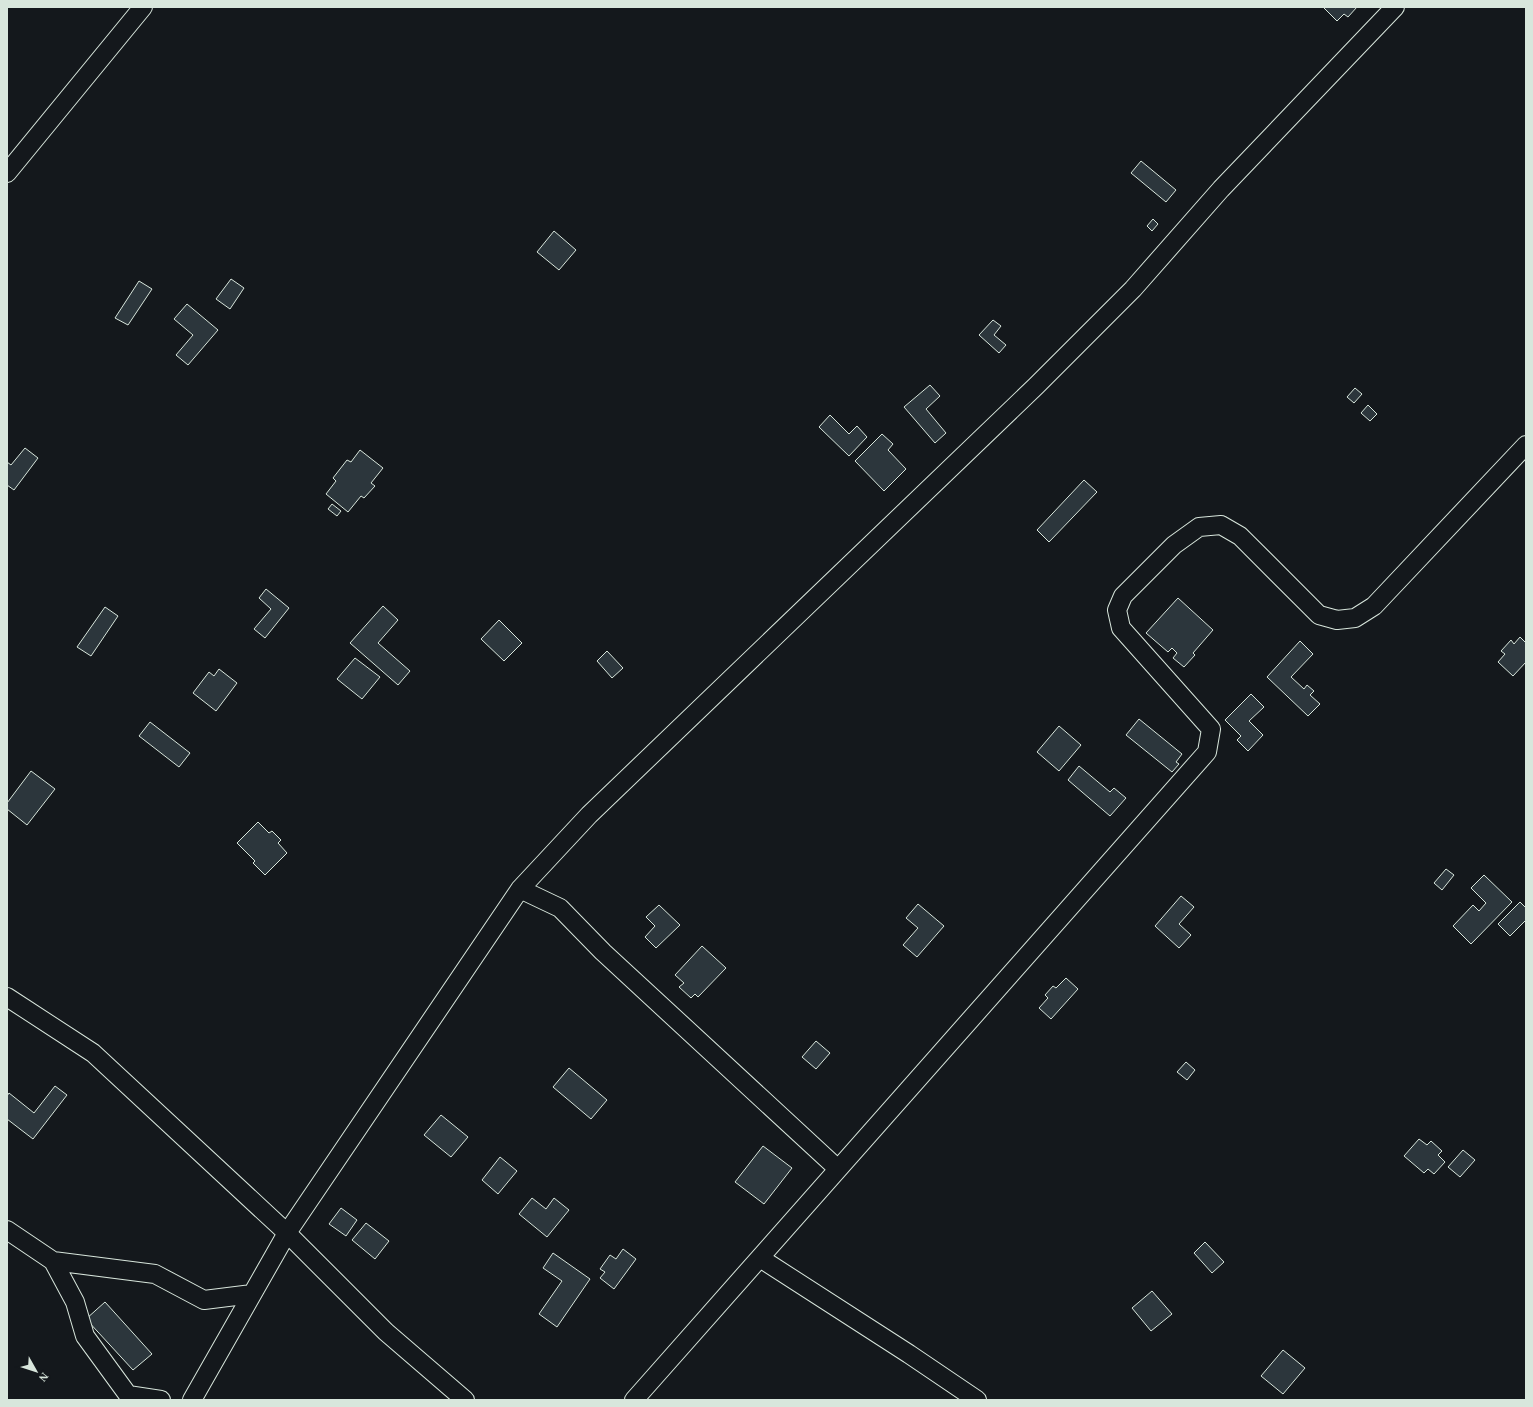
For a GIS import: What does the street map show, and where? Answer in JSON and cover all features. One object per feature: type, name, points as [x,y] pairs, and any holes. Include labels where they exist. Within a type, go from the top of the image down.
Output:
[{"type":"street","points":[[7,173],[143,7]]},
{"type":"street","points":[[192,1400],[287,1233],[520,889],[589,815],[1036,386],[1132,289],[1221,189],[1395,7]]},
{"type":"street","points":[[634,1400],[1207,752],[1211,729],[1121,628],[1117,610],[1124,596],[1174,545],[1199,528],[1221,526],[1240,536],[1319,615],[1337,620],[1355,618],[1374,606],[1526,445]]},
{"type":"street","points":[[520,889],[560,908],[603,952],[838,1169]]},
{"type":"street","points":[[7,997],[93,1053],[287,1233],[386,1332],[466,1400]]},
{"type":"street","points":[[7,1230],[53,1261],[155,1274],[204,1300],[252,1294]]},
{"type":"street","points":[[760,1258],[909,1354],[976,1400]]},
{"type":"street","points":[[53,1261],[75,1302],[85,1336],[123,1398],[161,1400]]},
{"type":"building","points":[[1323,7],[1357,7],[1348,17],[1344,14],[1337,21]]},
{"type":"building","points":[[1141,161],[1176,190],[1166,202],[1131,173]]},
{"type":"building","points":[[1153,219],[1158,224],[1152,231],[1147,226]]},
{"type":"building","points":[[554,231],[576,250],[559,270],[537,252]]},
{"type":"building","points":[[231,279],[244,288],[230,309],[216,299]]},
{"type":"building","points":[[139,281],[152,289],[128,325],[115,318]]},
{"type":"building","points":[[187,304],[218,330],[188,365],[176,355],[193,335],[174,319]]},
{"type":"building","points":[[993,320],[1001,326],[994,335],[1006,345],[999,353],[979,335]]},
{"type":"building","points":[[930,385],[940,396],[926,409],[946,433],[935,443],[904,407]]},
{"type":"building","points":[[1355,388],[1362,394],[1354,403],[1347,397]]},
{"type":"building","points":[[1368,405],[1377,414],[1370,421],[1361,413]]},
{"type":"building","points":[[830,415],[849,434],[857,426],[867,437],[849,456],[819,427]]},
{"type":"building","points":[[882,434],[893,444],[888,450],[906,469],[884,491],[855,461]]},
{"type":"building","points":[[25,448],[38,458],[14,490],[7,485],[7,462],[11,465]]},
{"type":"building","points":[[360,450],[383,468],[371,483],[375,486],[364,498],[361,496],[348,512],[326,494],[336,481],[333,478],[347,460],[351,462]]},
{"type":"building","points":[[1084,480],[1097,492],[1049,542],[1037,530]]},
{"type":"building","points":[[332,504],[341,511],[337,516],[328,509]]},
{"type":"building","points":[[266,589],[289,608],[265,638],[254,629],[271,609],[259,598]]},
{"type":"building","points":[[1178,598],[1213,630],[1193,653],[1195,655],[1184,667],[1173,658],[1177,653],[1172,648],[1168,652],[1146,633]]},
{"type":"building","points":[[383,606],[398,620],[378,643],[410,671],[398,685],[350,643]]},
{"type":"building","points":[[105,607],[118,616],[91,656],[77,647]]},
{"type":"building","points":[[499,620],[522,643],[504,661],[481,639]]},
{"type":"building","points":[[1520,637],[1526,643],[1526,662],[1513,676],[1498,662],[1505,654],[1501,651],[1511,640],[1514,644]]},
{"type":"building","points":[[1300,641],[1313,654],[1291,677],[1304,689],[1307,685],[1314,691],[1310,695],[1320,704],[1308,716],[1267,677]]},
{"type":"building","points":[[607,651],[623,668],[612,678],[597,661]]},
{"type":"building","points":[[355,658],[380,677],[362,699],[337,679]]},
{"type":"building","points":[[219,669],[237,683],[216,711],[193,693],[209,672],[214,676]]},
{"type":"building","points":[[1251,694],[1264,707],[1249,721],[1263,735],[1248,751],[1237,740],[1241,736],[1225,720]]},
{"type":"building","points":[[1139,719],[1182,754],[1176,762],[1179,764],[1172,772],[1126,735]]},
{"type":"building","points":[[150,722],[190,753],[179,767],[139,736]]},
{"type":"building","points":[[1059,726],[1081,745],[1059,771],[1037,752]]},
{"type":"building","points":[[1079,766],[1110,792],[1114,788],[1126,798],[1110,816],[1068,780]]},
{"type":"building","points":[[31,771],[55,789],[27,825],[7,809],[7,803]]},
{"type":"building","points":[[258,822],[269,833],[272,831],[281,840],[278,843],[287,853],[265,875],[253,863],[255,861],[237,843]]},
{"type":"building","points":[[1446,869],[1454,875],[1442,890],[1434,883]]},
{"type":"building","points":[[1484,875],[1512,902],[1471,944],[1453,926],[1473,905],[1479,911],[1486,903],[1471,888]]},
{"type":"building","points":[[1181,896],[1194,907],[1179,924],[1191,935],[1179,948],[1155,926]]},
{"type":"building","points":[[1520,902],[1526,908],[1526,920],[1510,936],[1498,924]]},
{"type":"building","points":[[918,904],[944,926],[917,957],[903,945],[918,928],[906,918]]},
{"type":"building","points":[[659,905],[680,925],[656,948],[645,937],[655,926],[646,917]]},
{"type":"building","points":[[702,946],[726,968],[698,997],[695,994],[691,998],[679,987],[684,983],[675,975]]},
{"type":"building","points":[[1066,978],[1078,989],[1051,1019],[1039,1008],[1048,998],[1045,995],[1053,986],[1056,988]]},
{"type":"building","points":[[816,1041],[830,1053],[816,1069],[802,1057]]},
{"type":"building","points":[[1186,1062],[1195,1070],[1187,1080],[1177,1072]]},
{"type":"building","points":[[569,1068],[607,1100],[591,1119],[553,1087]]},
{"type":"building","points":[[55,1086],[67,1095],[33,1139],[7,1119],[7,1096],[9,1093],[34,1113]]},
{"type":"building","points":[[441,1115],[468,1137],[451,1157],[424,1135]]},
{"type":"building","points":[[1419,1139],[1427,1145],[1431,1141],[1442,1151],[1438,1155],[1445,1162],[1434,1174],[1428,1169],[1424,1173],[1404,1156]]},
{"type":"building","points":[[763,1146],[792,1168],[764,1204],[735,1182]]},
{"type":"building","points":[[1463,1150],[1475,1160],[1460,1177],[1448,1167]]},
{"type":"building","points":[[500,1157],[517,1171],[498,1194],[482,1180]]},
{"type":"building","points":[[532,1198],[546,1209],[554,1198],[569,1210],[547,1237],[519,1214]]},
{"type":"building","points":[[341,1208],[357,1220],[346,1236],[329,1224]]},
{"type":"building","points":[[366,1223],[389,1241],[375,1259],[352,1240]]},
{"type":"building","points":[[1205,1242],[1224,1262],[1212,1273],[1194,1253]]},
{"type":"building","points":[[623,1249],[636,1259],[614,1289],[600,1278],[605,1272],[600,1269],[610,1255],[616,1259]]},
{"type":"building","points":[[553,1253],[590,1279],[557,1327],[539,1314],[562,1281],[543,1268]]},
{"type":"building","points":[[1152,1291],[1172,1314],[1151,1331],[1132,1308]]},
{"type":"building","points":[[105,1302],[152,1354],[133,1370],[86,1319]]},
{"type":"building","points":[[1283,1350],[1305,1368],[1283,1394],[1261,1376]]}]
